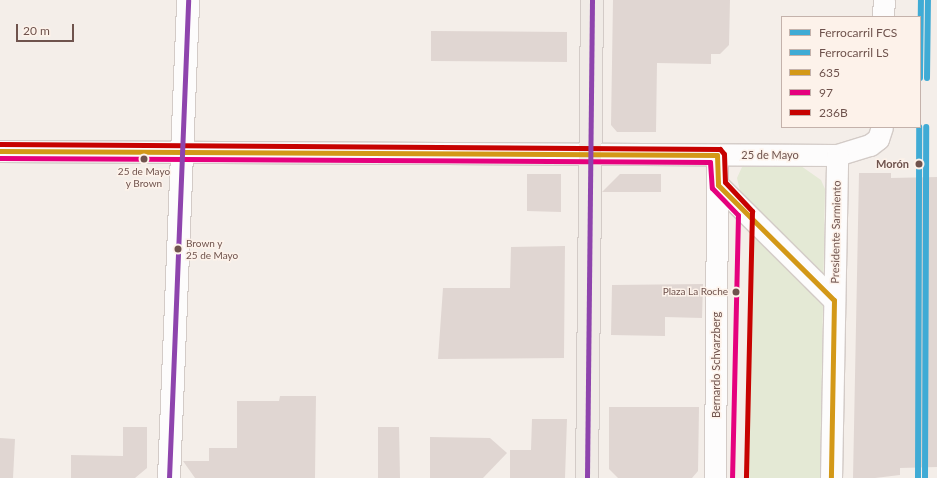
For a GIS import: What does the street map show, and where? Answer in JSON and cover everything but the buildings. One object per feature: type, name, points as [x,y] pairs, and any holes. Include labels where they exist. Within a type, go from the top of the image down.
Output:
[{"type":"main road","points":[[587,478],[588,154],[592,0]]},
{"type":"street","points":[[169,478],[188,0]]},
{"type":"street","points":[[883,16],[884,0]]},
{"type":"street","name":"25 de Mayo","points":[[0,151],[837,155],[870,145],[882,128]]},
{"type":"street","name":"Bernardo Schvarzberg","points":[[715,478],[717,155]]},
{"type":"street","name":"Presidente Sarmiento","points":[[831,478],[837,155]]},
{"type":"street","points":[[718,186],[834,300]]},
{"type":"green space","name":"Plaza La Roche","points":[[801,166],[821,180],[825,189],[820,478],[747,478],[753,208],[741,195],[737,178],[742,167]]},
{"type":"rail line","name":"FCS","points":[[921,0],[921,16]]},
{"type":"rail line","name":"LS","points":[[927,78],[928,0]]},
{"type":"rail line","name":"LS","points":[[925,478],[926,127]]},
{"type":"rail line","name":"FCS","points":[[918,478],[919,128]]},
{"type":"transit line","points":[[169,478],[188,0]]},
{"type":"transit line","points":[[587,478],[592,0]]},
{"type":"transit line","name":"236B","points":[[0,144],[720,149],[724,154],[725,182],[752,211],[746,478]]},
{"type":"transit line","name":"635","points":[[0,151],[717,155],[718,185],[834,300],[831,478]]},
{"type":"transit line","name":"97","points":[[0,158],[710,162],[712,188],[738,215],[732,478]]},
{"type":"place","name":"25 de Mayo y Brown","points":[[144,159]]},
{"type":"place","name":"Morón","points":[[919,164]]},
{"type":"place","name":"Brown y 25 de Mayo","points":[[178,249]]},
{"type":"place","name":"Plaza La Roche","points":[[736,292]]}]
